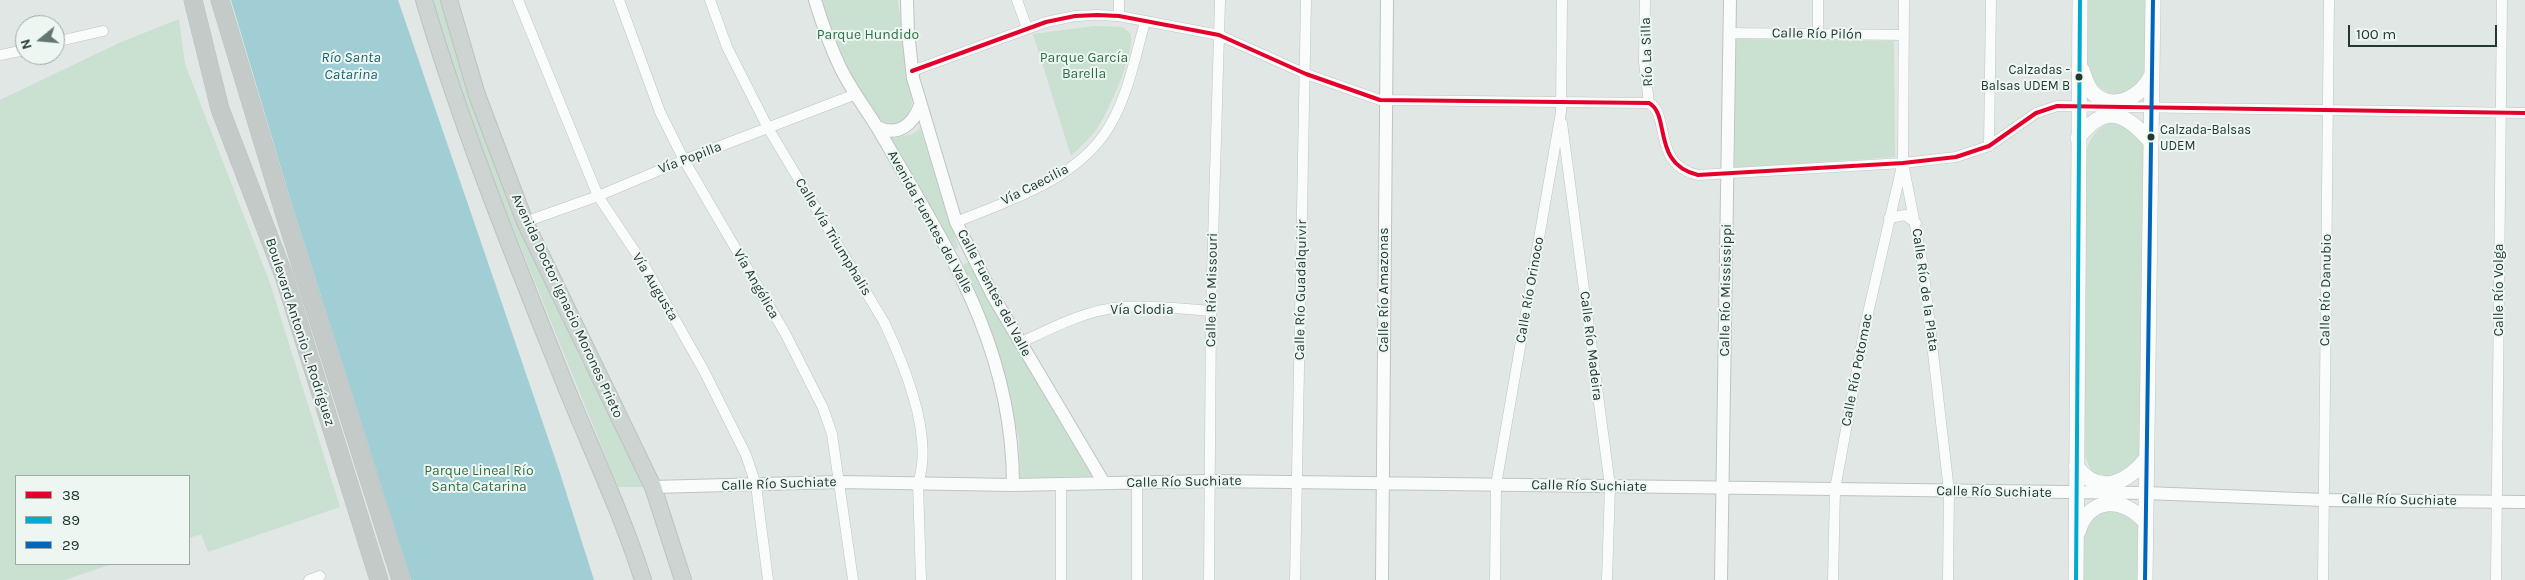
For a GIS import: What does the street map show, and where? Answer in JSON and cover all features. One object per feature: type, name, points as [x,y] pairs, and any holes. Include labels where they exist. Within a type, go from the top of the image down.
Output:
[{"type":"highway","name":"Boulevard Antonio L. Rodríguez","points":[[193,0],[220,109],[284,276],[379,580]]},
{"type":"highway","name":"Boulevard Antonio L. Rodríguez","points":[[220,0],[284,212],[401,580]]},
{"type":"main road","name":"Avenida Doctor Ignacio Morones Prieto","points":[[424,0],[476,158],[567,387],[616,504],[643,580]]},
{"type":"main road","name":"Avenida Doctor Ignacio Morones Prieto","points":[[448,0],[477,96],[525,222],[654,486],[683,580]]},
{"type":"main road","points":[[2076,580],[2080,0]]},
{"type":"main road","points":[[2145,580],[2153,0]]},
{"type":"main road","points":[[2080,64],[2092,92],[2110,101],[2121,101],[2138,94],[2146,87],[2152,74]]},
{"type":"main road","points":[[2078,138],[2094,120],[2116,116],[2128,118],[2150,141]]},
{"type":"main road","points":[[2076,466],[2084,477],[2094,483],[2109,483],[2122,480],[2136,472],[2147,458]]},
{"type":"main road","points":[[2076,538],[2087,515],[2098,507],[2110,503],[2122,504],[2132,509],[2146,523]]},
{"type":"street","name":"Vía Augusta","points":[[518,0],[598,196],[644,265],[703,369],[746,455],[756,486],[768,580]]},
{"type":"street","name":"Vía Angélica","points":[[619,0],[660,112],[684,160],[808,376],[832,434],[853,580]]},
{"type":"street","name":"Calle Vía Triumphalis","points":[[710,0],[727,47],[768,128],[884,322],[898,350],[919,426],[922,471],[918,483],[921,580]]},
{"type":"street","name":"Avenida Fuentes del Valle","points":[[814,0],[840,67],[950,255],[980,317],[1000,376],[1010,422],[1013,485]]},
{"type":"street","name":"Calle Fuentes del Valle","points":[[907,0],[912,71],[920,105],[956,222],[1020,343],[1104,483]]},
{"type":"street","points":[[1017,0],[1027,28]]},
{"type":"street","points":[[1119,0],[1119,16]]},
{"type":"street","name":"Calle Río Missouri","points":[[1209,580],[1211,311],[1220,0]]},
{"type":"street","name":"Calle Río Guadalquivir","points":[[1295,580],[1306,0]]},
{"type":"street","name":"Calle Río Amazonas","points":[[1382,580],[1387,0]]},
{"type":"street","name":"Calle Río Orinoco","points":[[1494,580],[1496,485],[1561,107],[1562,0]]},
{"type":"street","name":"Río La Silla","points":[[1645,0],[1644,62],[1652,105],[1666,148],[1673,162],[1690,173],[1728,174],[1903,164],[1956,157],[1989,146],[2036,113],[2058,106],[2525,113]]},
{"type":"street","name":"Calle Río Mississippi","points":[[1721,580],[1730,0]]},
{"type":"street","points":[[1818,0],[1818,34]]},
{"type":"street","name":"Calle Río de la Plata","points":[[1904,0],[1903,164],[1916,223],[1930,324],[1949,491],[1948,580]]},
{"type":"street","points":[[1989,146],[1991,0]]},
{"type":"street","name":"Calle Río Danubio","points":[[2323,580],[2329,0]]},
{"type":"street","name":"Calle Río Volga","points":[[2496,580],[2502,0]]},
{"type":"street","points":[[912,71],[1027,28],[1075,16],[1119,16],[1219,35],[1306,74],[1380,100],[1561,107],[1652,105]]},
{"type":"street","name":"Vía Caecilia","points":[[956,222],[1042,185],[1086,156],[1099,142],[1118,109],[1145,22]]},
{"type":"street","points":[[65,40],[103,31]]},
{"type":"street","name":"Calle Río Pilón","points":[[1729,33],[1904,35]]},
{"type":"street","points":[[0,55],[15,52]]},
{"type":"street","name":"Vía Popilla","points":[[525,222],[598,196],[684,160],[856,94]]},
{"type":"street","points":[[876,127],[891,131],[907,126],[916,116],[920,105]]},
{"type":"street","name":"Calle Río Madeira","points":[[1561,107],[1610,486],[1607,580]]},
{"type":"street","name":"Calle Río Potomac","points":[[1833,580],[1835,489],[1865,326],[1903,164]]},
{"type":"street","points":[[1889,218],[1905,215],[1916,223]]},
{"type":"street","points":[[950,255],[960,254],[967,245]]},
{"type":"street","name":"Vía Clodia","points":[[1020,343],[1072,319],[1104,310],[1122,307],[1211,311]]},
{"type":"street","name":"Calle Río Suchiate","points":[[654,486],[756,486],[839,482],[1013,485],[1210,481],[1835,489],[2146,494],[2324,500],[2525,502]]},
{"type":"street","points":[[1137,483],[1137,580]]},
{"type":"street","points":[[1061,484],[1061,580]]},
{"type":"street","points":[[309,580],[320,576]]},
{"type":"green space","points":[[432,0],[443,0],[557,303],[580,358],[614,421],[644,487],[618,487],[485,159],[461,93]]},
{"type":"green space","name":"Parque Hundido","points":[[819,0],[898,0],[912,103],[907,120],[890,128],[877,118],[865,104],[855,88],[838,52]]},
{"type":"green space","points":[[2087,0],[2147,0],[2147,66],[2143,83],[2119,98],[2105,91],[2095,82],[2089,70],[2085,44]]},
{"type":"green space","points":[[179,19],[185,64],[270,283],[340,507],[208,552],[201,534],[190,538],[190,475],[15,475],[15,565],[109,565],[65,580],[0,580],[0,100],[119,43]]},
{"type":"green space","name":"Parque García Barella","points":[[1094,26],[1122,27],[1130,33],[1130,52],[1115,93],[1100,124],[1071,156],[1033,34]]},
{"type":"green space","points":[[1737,39],[1894,41],[1895,157],[1735,168],[1735,42]]},
{"type":"green space","points":[[2112,122],[2130,124],[2143,137],[2144,457],[2133,471],[2102,479],[2091,471],[2085,456],[2084,160],[2093,136],[2101,128]]},
{"type":"green space","points":[[920,128],[958,247],[954,250],[889,139],[913,134]]},
{"type":"green space","points":[[969,262],[1094,476],[1020,478],[1019,439],[1000,358],[963,265]]},
{"type":"green space","points":[[2109,505],[2138,517],[2143,580],[2082,580],[2083,528]]},
{"type":"water","name":"Río Santa Catarina","points":[[231,0],[398,0],[559,470],[594,580],[411,580],[292,205]]},
{"type":"transit line","name":"89","points":[[2076,580],[2080,0]]},
{"type":"transit line","name":"29","points":[[2145,580],[2153,0]]},
{"type":"transit line","name":"38","points":[[912,71],[1046,22],[1075,16],[1119,16],[1219,35],[1306,74],[1380,100],[1649,103],[1655,109],[1659,118],[1668,151],[1674,161],[1683,169],[1698,175],[1903,163],[1956,157],[1989,146],[2036,113],[2057,106],[2525,113]]},
{"type":"place","name":"Calzadas - Balsas UDEM B","points":[[2079,77]]},
{"type":"place","name":"Calzada-Balsas UDEM","points":[[2151,137]]},
{"type":"park label","name":"Parque Lineal Río Santa Catarina","points":[[479,480]]}]
